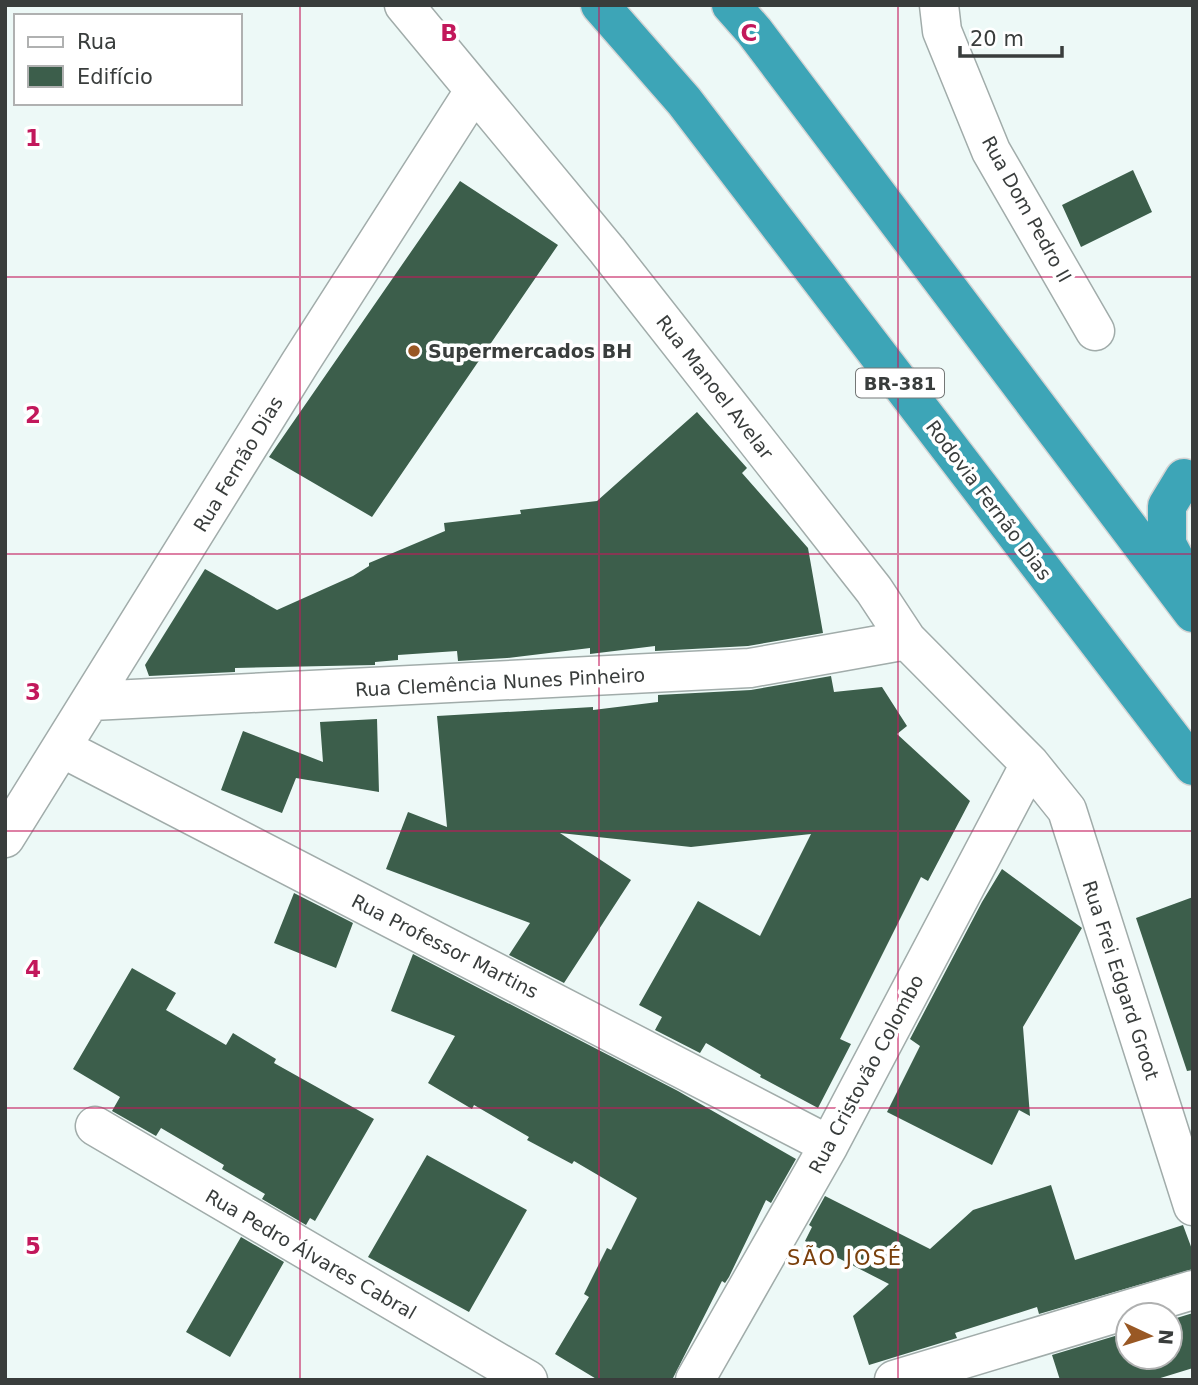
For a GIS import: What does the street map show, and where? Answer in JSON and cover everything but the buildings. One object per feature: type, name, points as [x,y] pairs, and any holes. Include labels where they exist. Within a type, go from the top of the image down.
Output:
[{"type":"highway","name":"Rodovia Fernão Dias","points":[[600,5],[684,101],[1193,766]]},
{"type":"highway","points":[[731,5],[754,31],[1193,613]]},
{"type":"highway","points":[[1190,479],[1167,506],[1167,544],[1193,593]]},
{"type":"street","name":"Rua Manoel Avelar","points":[[404,5],[633,283],[874,590],[907,640],[1030,764]]},
{"type":"street","name":"Rua Dom Pedro II","points":[[933,14],[991,150],[1095,331]]},
{"type":"street","name":"Rua Fernão Dias","points":[[5,838],[300,363],[474,91]]},
{"type":"street","name":"Rua Clemência Nunes Pinheiro","points":[[92,701],[476,684],[750,668],[907,640]]},
{"type":"street","name":"Rua Professor Martins","points":[[62,748],[829,1145]]},
{"type":"street","name":"Rua Cristovão Colombo","points":[[695,1380],[829,1145],[1030,764]]},
{"type":"street","name":"Rua Frei Edgard Groot","points":[[1030,764],[1067,810],[1193,1206]]},
{"type":"street","name":"Rua Pedro Álvares Cabral","points":[[95,1126],[528,1380]]},
{"type":"street","points":[[894,1380],[1193,1290]]},
{"type":"place","name":"Supermercados BH","points":[[414,351]]},
{"type":"district","name":"SÃO JOSÉ","points":[[845,1258]]}]
